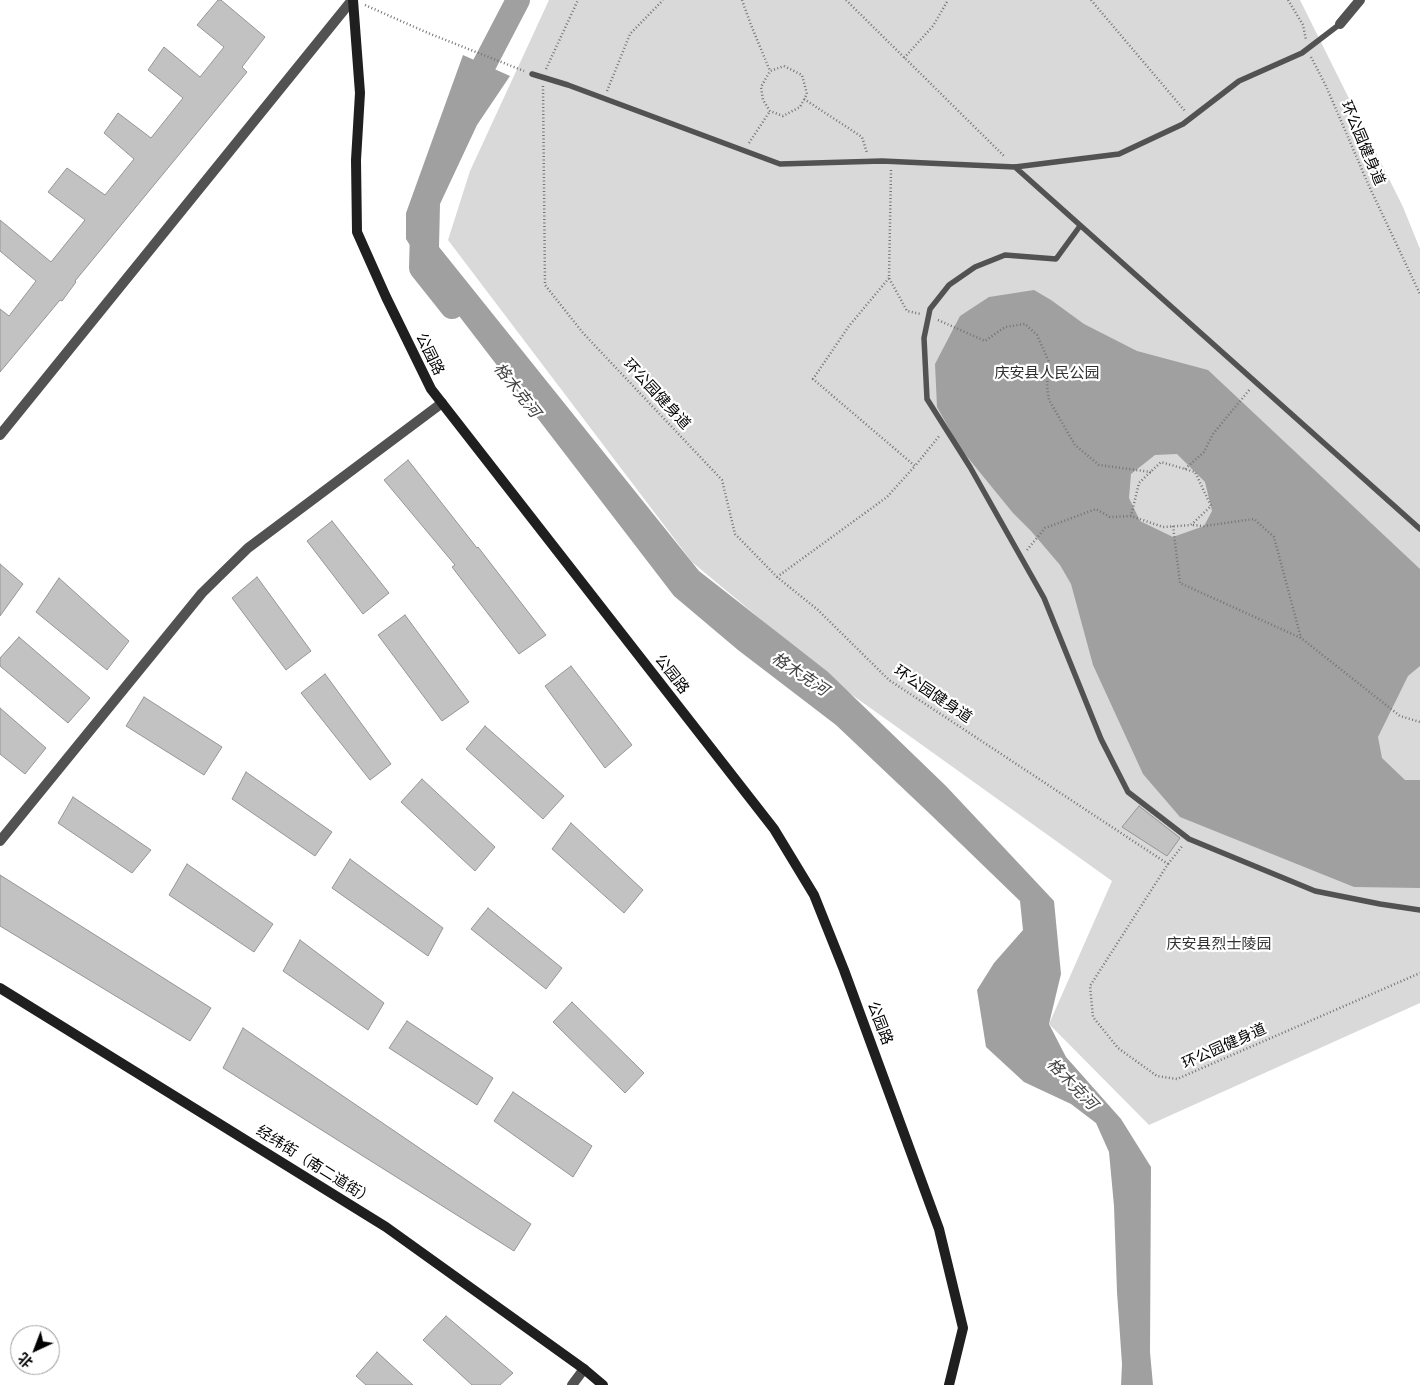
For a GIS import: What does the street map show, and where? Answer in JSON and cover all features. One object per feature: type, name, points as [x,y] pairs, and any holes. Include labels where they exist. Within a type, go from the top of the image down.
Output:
[{"type":"street","name":"公园路","points":[[352,0],[360,94],[356,160],[357,232],[431,389],[774,829],[814,895],[864,1024],[939,1229],[963,1328],[949,1385]]},
{"type":"street","points":[[0,435],[352,0]]},
{"type":"street","points":[[1340,24],[1360,0]]},
{"type":"street","points":[[0,841],[202,593],[248,548],[442,403]]},
{"type":"street","name":"经纬街（南二道街）","points":[[0,988],[386,1227],[584,1369],[603,1385]]},
{"type":"street","points":[[572,1385],[584,1369]]},
{"type":"lane","points":[[532,74],[604,98],[780,164],[869,161],[1015,167],[1119,154],[1183,124],[1239,81],[1302,53],[1340,24]]},
{"type":"lane","points":[[1015,167],[1420,528]]},
{"type":"lane","points":[[1080,226],[1056,259],[1005,255],[975,267],[949,285],[930,309],[928,315],[924,338],[927,399],[970,467],[1044,598],[1101,739],[1128,792],[1189,839],[1316,891],[1420,910]]},
{"type":"path","name":"环公园健身道","points":[[578,0],[542,77],[545,285],[584,333],[722,480],[735,534],[776,576],[818,610],[889,680],[1168,864],[1090,986],[1093,1017],[1118,1048],[1157,1076],[1177,1079],[1420,973]]},
{"type":"path","points":[[604,98],[630,34],[663,0]]},
{"type":"path","points":[[742,0],[770,72]]},
{"type":"path","points":[[846,0],[1015,167]]},
{"type":"path","points":[[904,58],[933,26],[948,0]]},
{"type":"path","points":[[1091,0],[1191,118]]},
{"type":"path","name":"环公园健身道","points":[[1288,0],[1303,25],[1307,49],[1326,86],[1369,186],[1420,294]]},
{"type":"path","points":[[363,4],[428,33],[532,74]]},
{"type":"path","points":[[784,66],[802,75],[807,94],[804,99],[800,107],[783,116],[770,111],[763,100],[761,87],[770,72],[784,66]]},
{"type":"path","points":[[804,99],[862,137],[869,161]]},
{"type":"path","points":[[744,150],[770,111]]},
{"type":"path","points":[[892,162],[889,278],[907,311],[928,315],[985,342],[1005,327],[1025,324],[1037,335],[1049,362],[1047,386],[1049,400],[1076,445],[1099,465],[1150,472]]},
{"type":"path","points":[[889,278],[850,326],[813,379],[915,466]]},
{"type":"path","points":[[1186,469],[1204,452],[1213,434],[1256,382]]},
{"type":"path","points":[[776,576],[887,497],[945,428]]},
{"type":"path","points":[[1131,516],[1139,483],[1161,462],[1195,472],[1211,506],[1192,525]]},
{"type":"path","points":[[1021,556],[1045,528],[1096,509],[1110,517],[1131,516],[1163,527],[1204,526],[1254,519],[1274,537],[1301,638]]},
{"type":"path","points":[[1173,526],[1180,584],[1301,638],[1400,716],[1420,722]]},
{"type":"path","points":[[1168,864],[1189,839]]},
{"type":"green space","name":"庆安县人民公园","points":[[549,0],[1300,0],[1403,207],[1420,249],[1420,1003],[1149,1125],[1049,1024],[1112,881],[848,692],[692,562],[448,240],[470,171]]},
{"type":"water","points":[[463,55],[510,76],[477,125],[440,204],[439,247],[699,571],[828,672],[946,786],[1054,901],[1061,974],[1049,1024],[1066,1057],[1121,1119],[1151,1167],[1150,1352],[1153,1385],[1121,1385],[1122,1364],[1114,1206],[1109,1152],[1096,1123],[1071,1104],[1024,1082],[986,1047],[977,990],[994,963],[1023,930],[1020,901],[836,725],[738,650],[674,596],[433,282],[406,239],[406,213]]},
{"type":"water","points":[[1034,290],[1084,324],[1137,351],[1208,370],[1420,569],[1420,666],[1408,676],[1378,737],[1382,758],[1405,780],[1420,780],[1420,888],[1354,887],[1180,817],[1143,774],[1093,665],[1071,584],[1060,565],[1013,513],[960,448],[937,407],[935,364],[960,316],[989,297]],"holes":[[[1177,454],[1205,482],[1212,511],[1204,526],[1173,537],[1140,521],[1129,498],[1131,474],[1155,455]]]},
{"type":"building","points":[[218,0],[221,0],[265,37],[242,67],[247,72],[75,281],[62,301],[60,300],[0,372],[0,309],[9,316],[36,281],[0,251],[0,220],[51,262],[85,220],[48,192],[67,168],[105,195],[134,159],[104,133],[118,113],[151,138],[183,98],[148,70],[164,47],[200,77],[224,47],[197,25]]},
{"type":"building","points":[[408,460],[546,635],[519,654],[452,567],[455,565],[384,480]]},
{"type":"building","points":[[332,521],[389,593],[363,614],[307,541]]},
{"type":"building","points":[[0,564],[23,584],[0,616]]},
{"type":"building","points":[[257,577],[311,651],[286,670],[232,598]]},
{"type":"building","points":[[59,578],[129,641],[107,670],[36,612]]},
{"type":"building","points":[[405,615],[469,702],[442,721],[378,635]]},
{"type":"building","points":[[19,637],[90,698],[68,723],[0,666],[0,658]]},
{"type":"building","points":[[571,666],[632,745],[605,768],[545,686]]},
{"type":"building","points":[[325,674],[391,764],[370,780],[301,693]]},
{"type":"building","points":[[144,697],[222,747],[204,775],[126,726]]},
{"type":"building","points":[[0,708],[46,748],[25,774],[0,754]]},
{"type":"building","points":[[485,726],[564,796],[543,819],[466,749]]},
{"type":"building","points":[[246,772],[332,832],[315,856],[232,799]]},
{"type":"building","points":[[422,779],[495,847],[475,871],[401,802]]},
{"type":"building","points":[[73,797],[151,850],[132,873],[58,823]]},
{"type":"building","points":[[1139,806],[1180,838],[1167,856],[1122,827]]},
{"type":"building","points":[[571,823],[643,890],[624,913],[552,849]]},
{"type":"building","points":[[350,859],[443,928],[428,956],[332,888]]},
{"type":"building","points":[[187,864],[273,924],[254,952],[169,895]]},
{"type":"building","points":[[0,875],[211,1008],[190,1041],[0,926]]},
{"type":"building","points":[[488,908],[562,968],[546,989],[471,929]]},
{"type":"building","points":[[300,940],[384,1003],[368,1030],[283,971]]},
{"type":"building","points":[[572,1002],[644,1073],[625,1093],[553,1022]]},
{"type":"building","points":[[407,1021],[493,1078],[477,1105],[389,1048]]},
{"type":"building","points":[[243,1028],[531,1224],[514,1251],[223,1068]]},
{"type":"building","points":[[513,1092],[592,1146],[573,1177],[494,1121]]},
{"type":"building","points":[[446,1316],[513,1373],[500,1385],[472,1385],[423,1340]]},
{"type":"building","points":[[377,1352],[413,1385],[366,1385],[356,1376]]},
{"type":"waterway","name":"格木克河","points":[[469,94],[518,0]]},
{"type":"waterway","name":"格木克河","points":[[422,231],[421,268],[452,307]]},
{"type":"park label","name":"庆安县烈士陵园","points":[[1219,944]]}]
